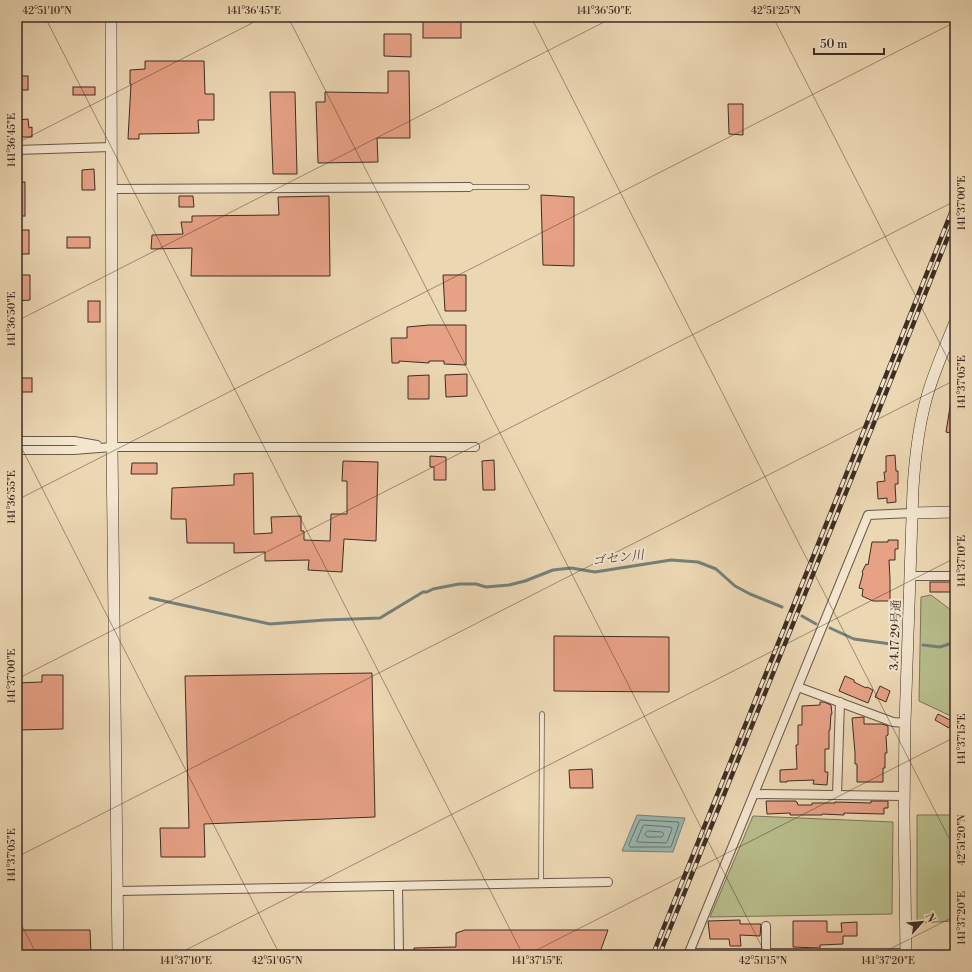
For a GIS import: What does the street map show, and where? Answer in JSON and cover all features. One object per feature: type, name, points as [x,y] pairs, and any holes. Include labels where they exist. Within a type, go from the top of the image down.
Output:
[{"type":"street","points":[[110,17],[112,447],[118,955]]},
{"type":"street","points":[[17,150],[111,147]]},
{"type":"street","points":[[112,189],[468,187]]},
{"type":"street","name":"3.4.17 29号通","points":[[906,954],[904,796],[913,488],[919,428],[926,398],[932,380],[950,348],[955,322]]},
{"type":"street","points":[[17,442],[74,441],[112,447]]},
{"type":"street","points":[[17,450],[74,450],[112,447],[475,447]]},
{"type":"street","points":[[906,954],[689,954],[868,515],[955,512]]},
{"type":"street","points":[[910,576],[955,576]]},
{"type":"street","points":[[798,687],[893,722],[906,723]]},
{"type":"street","points":[[837,795],[840,702]]},
{"type":"street","points":[[754,794],[904,796]]},
{"type":"street","points":[[118,891],[608,882]]},
{"type":"street","points":[[398,886],[399,955]]},
{"type":"street","points":[[766,926],[766,954]]},
{"type":"lane","points":[[468,187],[527,187]]},
{"type":"lane","points":[[541,884],[542,714]]},
{"type":"green space","points":[[931,595],[955,613],[955,718],[919,701],[921,597]]},
{"type":"green space","points":[[917,815],[955,815],[955,921],[917,923]]},
{"type":"green space","points":[[753,816],[893,822],[892,914],[710,917]]},
{"type":"water","points":[[637,815],[685,818],[673,852],[622,851]]},
{"type":"building","points":[[423,17],[461,17],[461,38],[423,38]]},
{"type":"building","points":[[384,34],[411,34],[411,57],[384,56]]},
{"type":"building","points":[[145,61],[204,61],[205,94],[214,94],[214,120],[198,120],[199,133],[139,134],[139,139],[128,139],[131,84],[130,70],[145,69]]},
{"type":"building","points":[[388,71],[409,71],[410,138],[377,138],[378,162],[318,163],[316,102],[325,102],[325,92],[388,93]]},
{"type":"building","points":[[17,76],[28,76],[28,90],[17,90]]},
{"type":"building","points":[[73,87],[95,87],[95,95],[73,95]]},
{"type":"building","points":[[270,92],[295,92],[297,174],[273,174]]},
{"type":"building","points":[[728,104],[743,104],[743,135],[729,134]]},
{"type":"building","points":[[28,119],[29,128],[32,127],[32,137],[19,137],[17,120]]},
{"type":"building","points":[[94,169],[95,190],[82,190],[82,170]]},
{"type":"building","points":[[17,182],[25,182],[25,216],[17,216]]},
{"type":"building","points":[[541,195],[574,197],[574,266],[543,265]]},
{"type":"building","points":[[179,196],[193,196],[194,207],[179,207]]},
{"type":"building","points":[[329,196],[330,276],[191,276],[192,248],[151,249],[152,235],[183,234],[181,222],[192,222],[192,216],[279,215],[278,197]]},
{"type":"building","points":[[17,230],[29,230],[29,254],[17,254]]},
{"type":"building","points":[[67,237],[90,237],[90,248],[67,248]]},
{"type":"building","points":[[17,275],[30,275],[30,300],[17,301]]},
{"type":"building","points":[[443,275],[466,275],[466,311],[445,311]]},
{"type":"building","points":[[88,301],[100,301],[100,322],[88,322]]},
{"type":"building","points":[[429,325],[466,325],[466,365],[444,364],[444,361],[429,361],[429,363],[399,361],[399,363],[392,363],[391,338],[407,338],[407,327]]},
{"type":"building","points":[[467,374],[467,396],[446,397],[445,375]]},
{"type":"building","points":[[429,375],[429,399],[408,399],[408,376]]},
{"type":"building","points":[[17,378],[32,378],[32,392],[17,392]]},
{"type":"building","points":[[951,401],[955,401],[955,434],[946,432]]},
{"type":"building","points":[[895,455],[896,471],[898,471],[898,484],[895,484],[896,502],[887,503],[887,498],[878,499],[877,482],[885,481],[884,472],[886,472],[886,456]]},
{"type":"building","points":[[430,456],[446,457],[446,480],[434,480],[434,467],[430,467]]},
{"type":"building","points":[[494,460],[495,490],[483,490],[482,461]]},
{"type":"building","points":[[343,461],[378,462],[376,541],[344,539],[342,572],[308,570],[309,560],[265,561],[265,552],[234,553],[234,543],[187,543],[186,519],[171,519],[172,488],[234,485],[234,474],[253,473],[254,534],[272,533],[271,517],[301,516],[301,531],[304,531],[304,540],[330,541],[331,514],[347,514],[347,481],[342,481]]},
{"type":"building","points":[[132,463],[157,463],[157,474],[131,474]]},
{"type":"building","points":[[888,540],[898,540],[898,549],[895,549],[895,560],[889,560],[890,601],[873,601],[862,596],[863,589],[859,588],[862,572],[866,564],[868,565],[872,542],[888,542]]},
{"type":"building","points":[[930,582],[955,582],[955,592],[930,592]]},
{"type":"building","points":[[554,636],[669,637],[669,692],[554,691]]},
{"type":"building","points":[[372,673],[375,817],[204,824],[205,857],[161,857],[160,828],[189,828],[185,676]]},
{"type":"building","points":[[42,675],[63,675],[63,729],[17,730],[17,683],[42,682]]},
{"type":"building","points":[[845,676],[866,688],[867,687],[873,690],[868,703],[839,691]]},
{"type":"building","points":[[880,686],[890,691],[886,702],[875,697]]},
{"type":"building","points":[[820,702],[831,705],[832,714],[829,730],[829,749],[825,749],[825,772],[828,772],[827,785],[813,784],[814,780],[780,782],[780,770],[797,769],[796,745],[798,745],[798,725],[802,725],[802,706],[820,705]]},
{"type":"building","points":[[938,714],[952,721],[949,728],[935,720]]},
{"type":"building","points":[[864,717],[864,724],[882,724],[888,726],[888,735],[886,736],[887,753],[885,753],[883,782],[857,782],[857,764],[855,764],[852,718]]},
{"type":"building","points":[[592,769],[593,788],[570,788],[569,770]]},
{"type":"building","points":[[766,801],[796,801],[798,805],[812,805],[812,803],[871,803],[871,801],[888,801],[888,808],[884,808],[884,814],[767,814]]},
{"type":"building","points":[[740,920],[740,924],[761,924],[760,936],[740,935],[741,946],[730,946],[729,939],[710,939],[708,921]]},
{"type":"building","points":[[793,921],[827,921],[827,932],[842,932],[841,923],[857,922],[857,936],[843,936],[843,944],[820,945],[820,948],[793,947]]},
{"type":"building","points":[[17,930],[90,930],[91,955],[17,955]]},
{"type":"building","points":[[465,930],[608,930],[599,955],[414,955],[414,948],[456,947],[456,933]]},
{"type":"waterway","name":"ゴセン川","points":[[150,598],[270,624],[380,618],[423,592],[433,589],[459,584],[476,584],[486,587],[509,585],[525,581],[553,570],[571,568],[595,572],[671,560],[698,562],[716,569],[735,586],[782,607]]},
{"type":"waterway","name":"ゴセン川","points":[[802,616],[816,624]]},
{"type":"waterway","name":"ゴセン川","points":[[830,628],[854,639],[898,645]]},
{"type":"waterway","name":"ゴセン川","points":[[923,645],[940,647],[955,642]]},
{"type":"railway","points":[[653,955],[955,203]]},
{"type":"railway","points":[[660,955],[955,219]]}]
